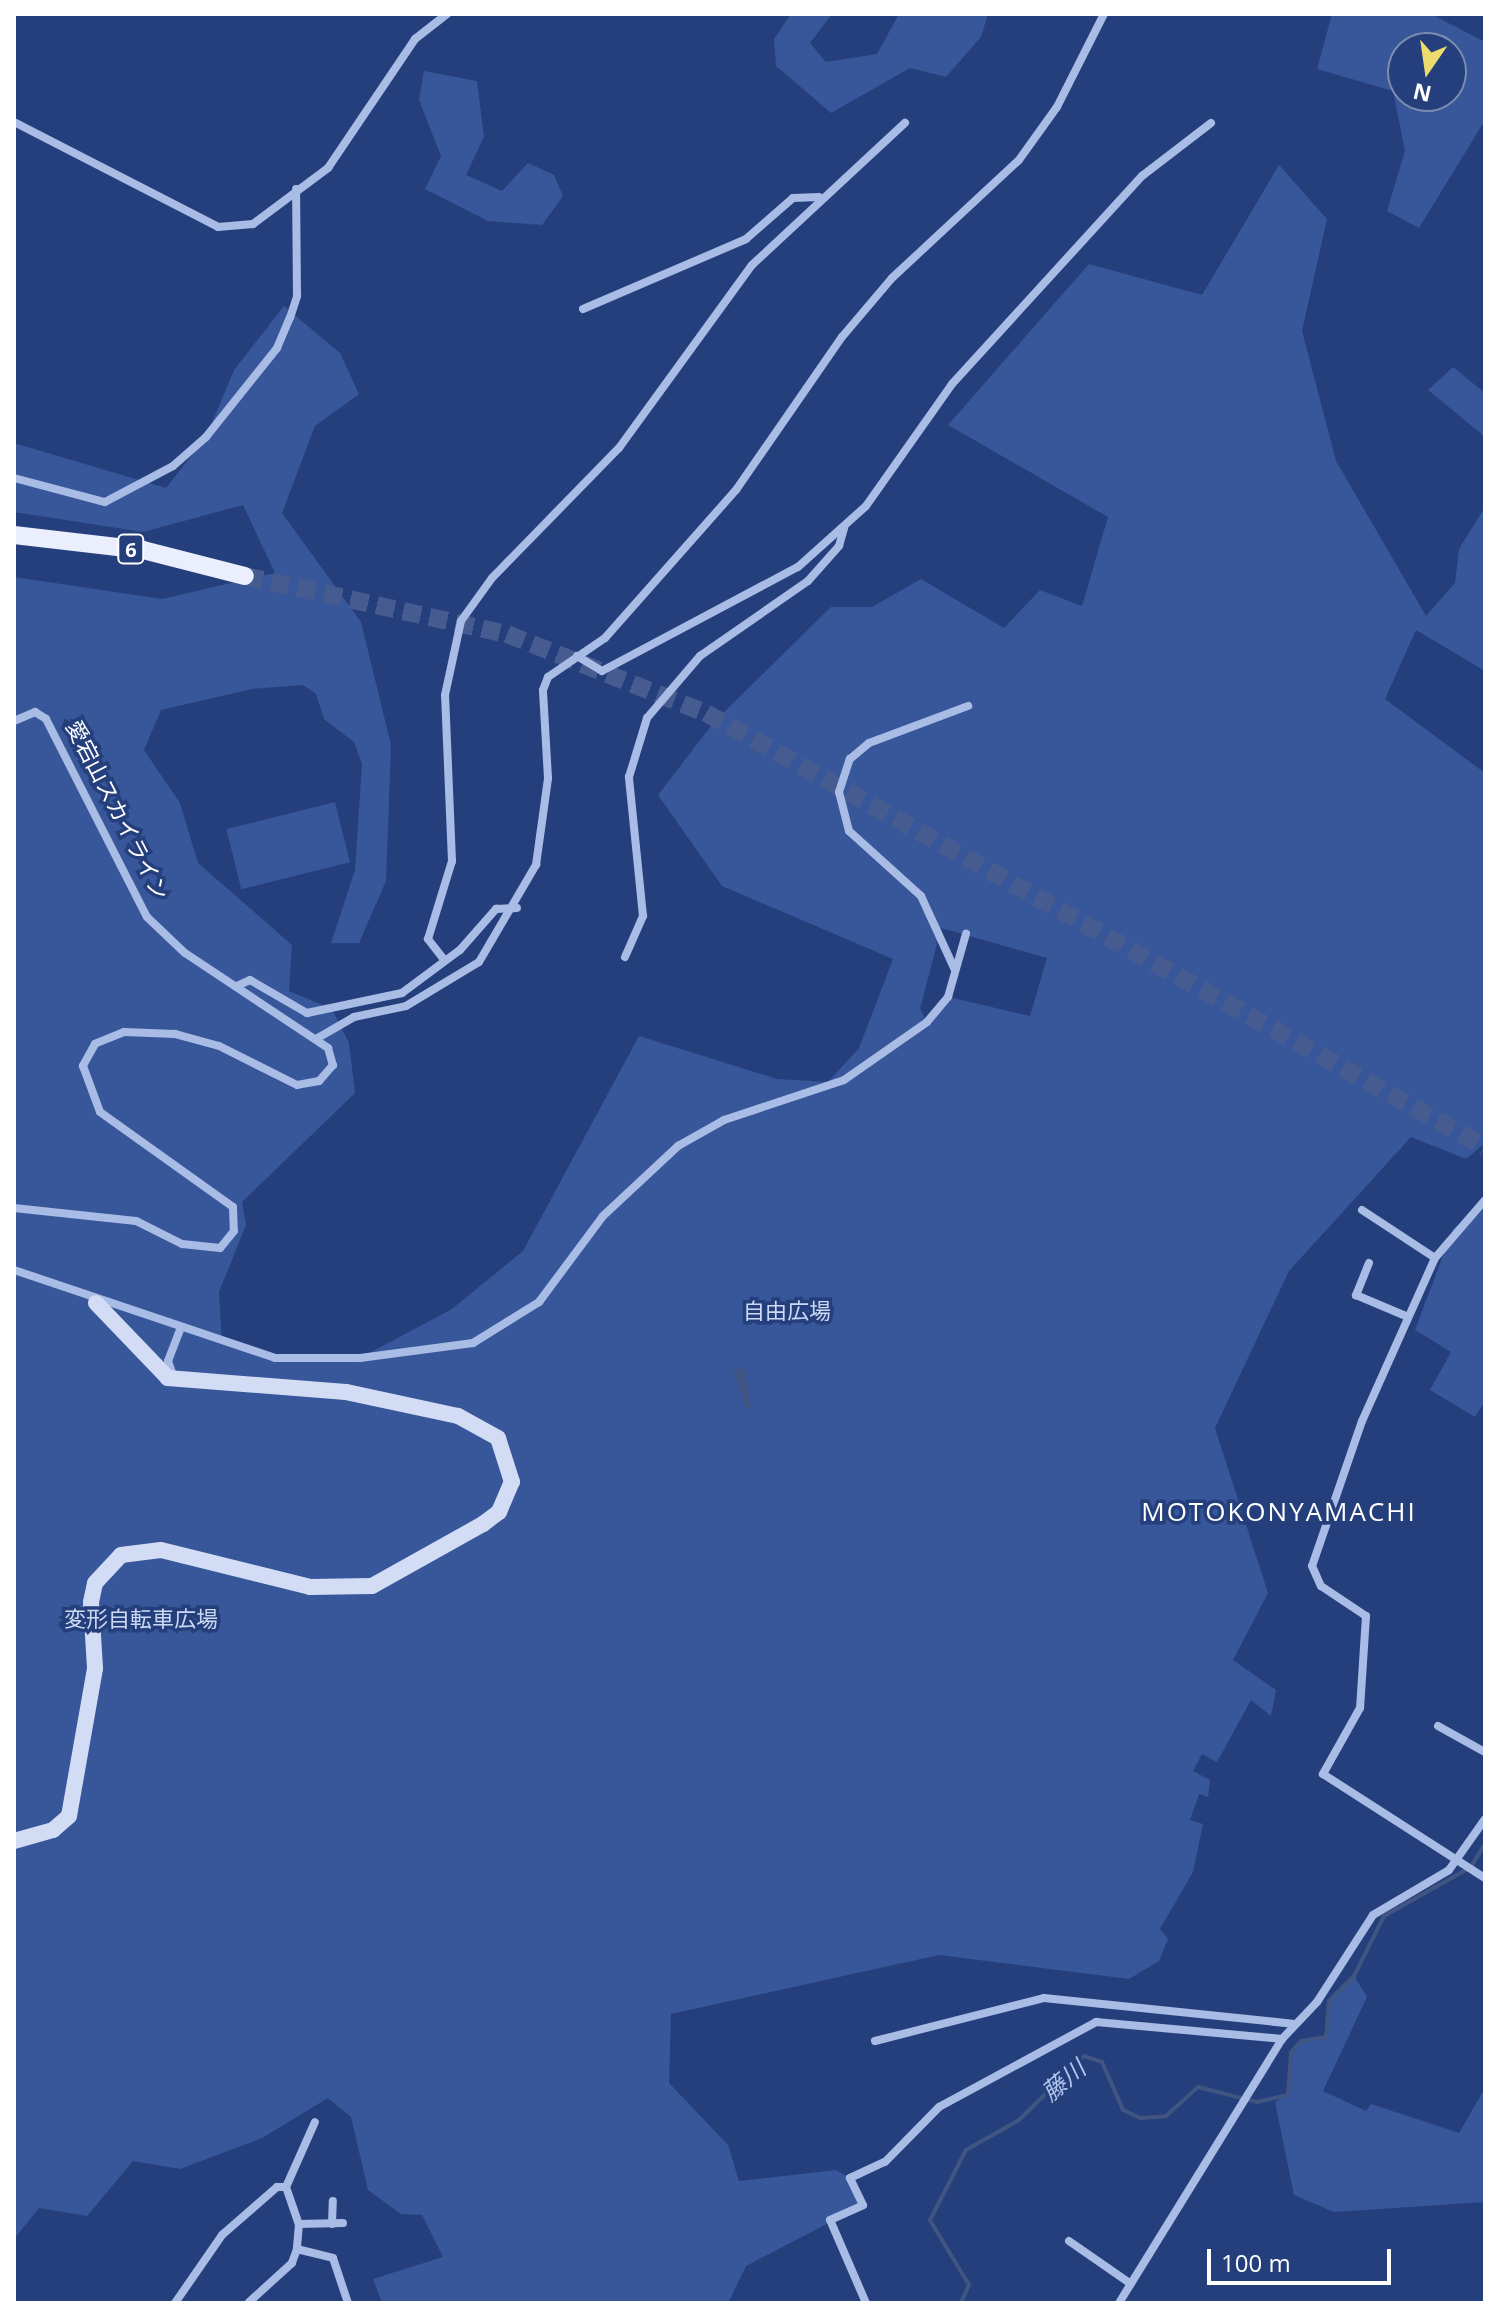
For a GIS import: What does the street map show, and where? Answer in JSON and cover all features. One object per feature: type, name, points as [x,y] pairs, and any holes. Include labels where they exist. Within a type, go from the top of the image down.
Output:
[{"type":"main road","name":"6","points":[[14,535],[143,550],[245,576]]},
{"type":"main road","points":[[14,1841],[53,1830],[69,1816],[95,1668],[91,1602],[95,1583],[121,1555],[161,1550],[310,1587],[372,1586],[483,1524],[508,1497],[508,1453],[485,1427],[458,1416],[346,1392],[175,1380],[150,1366],[96,1303]]},
{"type":"street","points":[[14,122],[218,227],[253,224],[345,150],[415,39],[447,14]]},
{"type":"street","points":[[14,1208],[136,1221],[182,1244],[220,1248],[237,1221],[225,1195],[100,1112],[85,1089],[83,1066],[95,1044],[124,1032],[175,1034],[310,1086],[333,1065],[316,1039],[354,1017],[406,1006],[479,962],[517,908],[536,865],[548,778],[543,690],[577,656],[605,638],[736,490],[842,337],[892,278],[1019,160],[1057,107],[1104,14]]},
{"type":"street","points":[[442,957],[428,939],[452,861],[445,695],[461,621],[492,578],[606,463],[752,265],[819,197],[905,123]]},
{"type":"street","points":[[577,656],[602,671],[781,578],[844,528],[952,384],[1142,176],[1211,123]]},
{"type":"street","points":[[14,478],[105,502],[173,466],[206,437],[277,348],[290,318],[297,296],[296,189]]},
{"type":"street","points":[[583,309],[735,245],[793,198],[819,197]]},
{"type":"street","points":[[625,957],[643,916],[629,777],[647,718],[683,671],[808,581],[839,546],[844,528]]},
{"type":"street","points":[[956,971],[921,896],[849,831],[839,792],[850,759],[869,743],[968,706]]},
{"type":"street","name":"愛宕山スカイライン","points":[[14,721],[35,712],[46,719],[147,917],[237,986],[316,1039]]},
{"type":"street","points":[[237,986],[250,980],[307,1013],[402,993],[442,957],[460,950],[496,909],[517,908]]},
{"type":"street","points":[[14,1270],[96,1303],[275,1358],[312,1360],[473,1343],[539,1302],[603,1216],[678,1146],[724,1120],[868,1065],[927,1022],[948,997],[966,934]]},
{"type":"street","points":[[1485,1200],[1435,1258],[1408,1317],[1314,1556],[1321,1586],[1366,1616],[1360,1708],[1323,1774],[1485,1878]]},
{"type":"street","points":[[1362,1210],[1435,1258]]},
{"type":"street","points":[[1369,1263],[1356,1295],[1408,1317]]},
{"type":"street","points":[[175,1380],[168,1361],[180,1330]]},
{"type":"street","points":[[1438,1726],[1485,1752]]},
{"type":"street","points":[[1119,2303],[1235,2110],[1282,2039],[1380,1906],[1459,1862],[1485,1819]]},
{"type":"street","points":[[875,2041],[1044,1998],[1295,2024]]},
{"type":"street","points":[[866,2303],[830,2220],[863,2205],[850,2178],[885,2162],[939,2107],[1096,2022],[1282,2039]]},
{"type":"street","points":[[248,2303],[292,2263],[297,2249],[299,2224],[286,2187],[315,2122]]},
{"type":"street","points":[[175,2303],[222,2235],[277,2187],[286,2187]]},
{"type":"street","points":[[332,2224],[333,2201]]},
{"type":"street","points":[[299,2224],[343,2223]]},
{"type":"street","points":[[1069,2241],[1131,2284]]},
{"type":"street","points":[[297,2249],[333,2258],[348,2303]]},
{"type":"green space","points":[[791,14],[832,14],[810,43],[826,62],[877,54],[899,14],[988,14],[981,37],[946,77],[910,68],[831,113],[776,66],[774,39]]},
{"type":"green space","points":[[1332,14],[1431,14],[1466,32],[1387,32],[1387,89],[1317,69]]},
{"type":"green space","points":[[1467,33],[1485,42],[1485,120],[1419,228],[1387,211],[1405,151],[1397,112],[1467,112]]},
{"type":"green space","points":[[424,71],[477,81],[484,137],[466,175],[502,191],[528,163],[554,175],[563,196],[542,225],[488,221],[425,189],[441,156],[419,100]]},
{"type":"green space","points":[[1279,165],[1327,219],[1302,331],[1336,461],[1426,616],[1455,583],[1459,549],[1485,507],[1485,671],[1416,630],[1385,699],[1485,773],[1485,1143],[1466,1159],[1411,1137],[1289,1271],[1215,1428],[1268,1593],[1233,1660],[1276,1690],[1271,1716],[1251,1700],[1217,1762],[1202,1754],[1193,1771],[1210,1780],[1208,1797],[1199,1794],[1190,1820],[1203,1824],[1193,1872],[1160,1929],[1168,1939],[1159,1961],[1129,1979],[939,1955],[671,2014],[669,2083],[728,2145],[739,2181],[836,2170],[850,2178],[863,2205],[746,2266],[728,2303],[382,2303],[373,2279],[443,2257],[422,2215],[401,2214],[368,2190],[351,2117],[328,2098],[262,2138],[180,2169],[133,2161],[87,2216],[39,2208],[14,2239],[14,577],[162,599],[275,573],[243,505],[143,532],[14,512],[14,443],[166,488],[206,437],[234,370],[284,306],[340,353],[359,394],[315,426],[282,513],[361,622],[391,745],[386,881],[359,943],[331,943],[355,870],[362,764],[354,742],[324,719],[316,694],[303,685],[252,689],[161,710],[144,750],[180,803],[198,863],[292,945],[289,991],[332,1009],[349,1043],[355,1093],[242,1202],[246,1225],[219,1292],[222,1344],[275,1358],[360,1358],[452,1309],[523,1251],[639,1036],[777,1079],[828,1082],[859,1048],[893,959],[722,886],[658,795],[714,722],[831,607],[872,607],[921,579],[1004,628],[1040,590],[1082,606],[1108,517],[948,425],[1089,264],[1202,295]],"holes":[[[941,928],[1047,958],[1030,1016],[953,998],[927,1022],[920,1009]]]},
{"type":"green space","points":[[1453,367],[1485,393],[1485,437],[1428,390]]},
{"type":"green space","points":[[335,802],[350,862],[241,889],[226,829]]},
{"type":"green space","points":[[1485,1200],[1485,1401],[1475,1417],[1430,1390],[1451,1352],[1415,1330],[1453,1229]]},
{"type":"green space","points":[[1354,1976],[1367,1997],[1323,2091],[1366,2111],[1371,2104],[1459,2133],[1485,2088],[1485,2202],[1334,2212],[1294,2195],[1275,2102],[1288,2094],[1291,2052],[1301,2041],[1326,2037],[1329,2001]]},
{"type":"shaded area","points":[[744,1368],[751,1408],[746,1409],[733,1370]]},
{"type":"waterway","name":"藤川","points":[[961,2303],[969,2285],[930,2220],[966,2150],[1019,2120],[1084,2056],[1102,2062],[1123,2110],[1140,2118],[1166,2116],[1198,2087],[1257,2102],[1288,2095],[1291,2052],[1301,2041],[1326,2037],[1329,2001],[1354,1976],[1384,1916],[1471,1867],[1485,1844]]},
{"type":"tunnel","points":[[245,576],[507,634],[706,713],[1485,1147]]},
{"type":"district","name":"MOTOKONYAMACHI","points":[[1279,1512]]},
{"type":"park label","name":"自由広場","points":[[787,1311]]},
{"type":"park label","name":"変形自転車広場","points":[[141,1619]]}]
